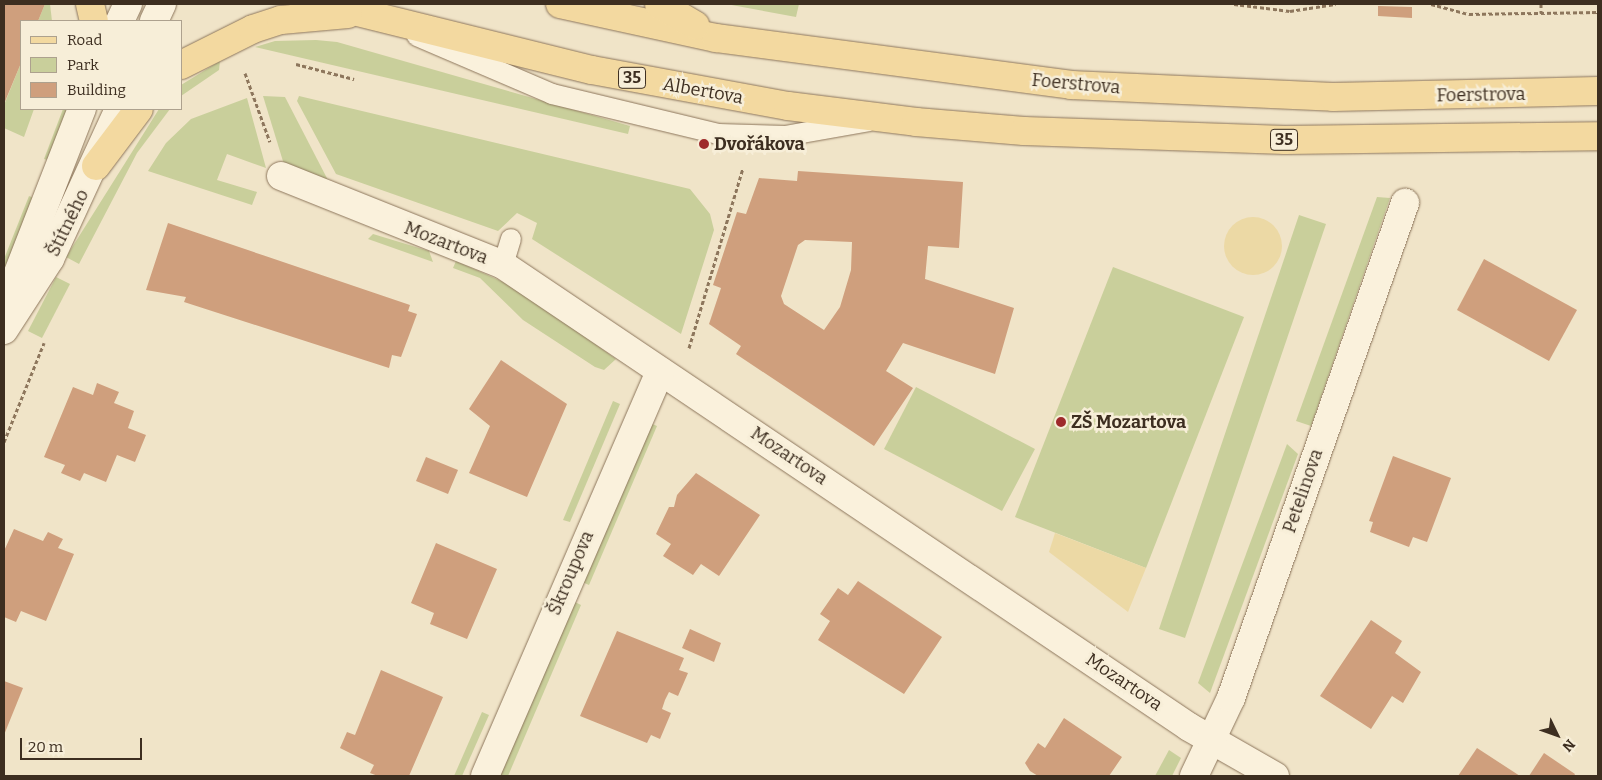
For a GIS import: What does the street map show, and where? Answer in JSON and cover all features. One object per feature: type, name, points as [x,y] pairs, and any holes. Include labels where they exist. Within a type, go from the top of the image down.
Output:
[{"type":"main road","points":[[90,4],[94,20]]},
{"type":"main road","name":"Albertova","points":[[325,4],[385,21],[646,81],[883,118],[970,128],[1285,140],[1598,136]]},
{"type":"main road","name":"Foerstrova","points":[[560,4],[716,38],[999,77],[1170,92],[1387,97],[1598,91]]},
{"type":"main road","points":[[659,4],[716,38]]},
{"type":"main road","points":[[182,64],[222,40],[281,20],[356,13]]},
{"type":"main road","points":[[96,166],[138,110]]},
{"type":"street","points":[[120,20],[128,4]]},
{"type":"street","points":[[154,20],[162,4]]},
{"type":"street","name":"Štítného","points":[[4,330],[14,283],[82,110]]},
{"type":"street","name":"Štítného","points":[[4,330],[50,259],[96,166],[119,110]]},
{"type":"street","name":"Mozartova","points":[[281,176],[503,265],[1213,739],[1275,776]]},
{"type":"street","name":"Petelinova","points":[[1194,776],[1213,739],[1405,203]]},
{"type":"street","name":"Škroupova","points":[[485,776],[660,371]]},
{"type":"lane","points":[[385,21],[552,94],[718,134],[785,136],[883,118]]},
{"type":"lane","points":[[503,265],[510,239]]},
{"type":"path","points":[[1234,4],[1290,10],[1335,4]]},
{"type":"path","points":[[1432,4],[1469,14],[1598,12]]},
{"type":"path","points":[[1541,4],[1541,12]]},
{"type":"path","points":[[296,64],[354,79]]},
{"type":"path","points":[[244,72],[281,176]]},
{"type":"path","points":[[688,351],[745,161]]},
{"type":"path","points":[[4,442],[44,343]]},
{"type":"green space","points":[[45,4],[50,4],[52,20],[38,20]]},
{"type":"green space","points":[[726,4],[799,4],[796,17]]},
{"type":"green space","points":[[316,40],[337,42],[630,126],[628,134],[255,47],[275,41]]},
{"type":"green space","points":[[220,61],[219,70],[182,95],[182,84]]},
{"type":"green space","points":[[20,65],[20,110],[34,110],[24,137],[4,128],[4,105]]},
{"type":"green space","points":[[263,96],[285,97],[331,186],[286,171]]},
{"type":"green space","points":[[299,96],[690,189],[710,214],[714,230],[681,334],[532,239],[537,223],[517,213],[498,231],[336,174],[297,101]]},
{"type":"green space","points":[[247,98],[266,168],[227,154],[217,180],[257,192],[252,205],[148,171],[166,143],[191,119]]},
{"type":"green space","points":[[63,110],[67,110],[48,160],[44,159]]},
{"type":"green space","points":[[158,110],[169,110],[137,153],[79,264],[66,257]]},
{"type":"green space","points":[[29,196],[34,198],[4,273],[4,259]]},
{"type":"green space","points":[[1377,197],[1390,198],[1311,426],[1296,421]]},
{"type":"green space","points":[[1299,215],[1326,224],[1185,638],[1159,629]]},
{"type":"green space","points":[[373,234],[429,251],[433,262],[368,239]]},
{"type":"green space","points":[[456,261],[521,290],[616,359],[604,370],[595,367],[523,320],[480,278],[453,268]]},
{"type":"green space","points":[[1113,267],[1244,317],[1146,568],[1015,517]]},
{"type":"green space","points":[[56,277],[70,284],[42,338],[28,331]]},
{"type":"green space","points":[[916,387],[1035,449],[1002,511],[884,449]]},
{"type":"green space","points":[[613,401],[620,404],[570,522],[563,520]]},
{"type":"green space","points":[[650,423],[657,426],[589,585],[582,582]]},
{"type":"green space","points":[[1287,444],[1298,454],[1210,693],[1198,683]]},
{"type":"green space","points":[[573,601],[581,605],[508,776],[499,776]]},
{"type":"green space","points":[[482,712],[489,715],[462,776],[454,776]]},
{"type":"green space","points":[[1169,750],[1181,758],[1172,776],[1155,776]]},
{"type":"sand","points":[[1247,217],[1259,217],[1274,225],[1282,240],[1282,252],[1274,267],[1259,275],[1247,275],[1232,267],[1224,252],[1224,240],[1232,225]]},
{"type":"sand","points":[[1055,533],[1146,568],[1128,612],[1049,552]]},
{"type":"building","points":[[4,4],[45,4],[38,20],[20,20],[20,65],[4,104]]},
{"type":"building","points":[[1378,6],[1412,7],[1412,18],[1378,16]]},
{"type":"building","points":[[798,171],[963,182],[959,248],[928,246],[925,279],[1014,308],[995,374],[903,343],[886,371],[913,388],[874,446],[736,354],[741,346],[709,324],[721,288],[713,285],[737,212],[746,214],[759,178],[797,181]],"holes":[[[805,240],[852,242],[851,270],[840,307],[824,330],[784,304],[781,296],[798,245]]]},
{"type":"building","points":[[168,223],[410,305],[408,311],[417,314],[401,357],[392,355],[389,368],[184,302],[186,297],[146,290]]},
{"type":"building","points":[[1484,259],[1577,310],[1549,361],[1457,310]]},
{"type":"building","points":[[501,360],[567,404],[527,497],[469,473],[490,426],[469,409]]},
{"type":"building","points":[[97,383],[119,392],[114,403],[134,411],[128,428],[146,435],[135,462],[117,455],[106,482],[84,473],[80,481],[61,473],[65,465],[44,457],[73,387],[93,395]]},
{"type":"building","points":[[1393,456],[1451,478],[1427,542],[1413,537],[1409,547],[1370,532],[1373,522],[1369,521]]},
{"type":"building","points":[[426,457],[458,470],[448,494],[416,481]]},
{"type":"building","points":[[696,473],[760,515],[719,576],[701,564],[693,575],[663,556],[671,544],[656,534],[669,507],[674,507],[677,495]]},
{"type":"building","points":[[14,529],[43,541],[48,532],[63,539],[58,548],[74,554],[46,621],[21,611],[16,622],[4,617],[4,551]]},
{"type":"building","points":[[436,543],[497,569],[467,639],[430,624],[434,613],[411,603]]},
{"type":"building","points":[[858,581],[942,637],[904,694],[818,640],[830,621],[820,614],[838,588],[848,595]]},
{"type":"building","points":[[1371,620],[1402,641],[1395,653],[1421,672],[1403,703],[1392,696],[1371,729],[1320,696]]},
{"type":"building","points":[[690,629],[721,643],[714,662],[682,648]]},
{"type":"building","points":[[617,631],[684,658],[679,670],[688,673],[678,696],[669,692],[665,700],[662,709],[671,713],[660,739],[651,735],[647,743],[580,716]]},
{"type":"building","points":[[381,670],[443,697],[409,776],[378,776],[370,773],[374,765],[340,748],[347,732],[355,735]]},
{"type":"building","points":[[4,681],[23,688],[4,735]]},
{"type":"building","points":[[1064,718],[1122,757],[1109,776],[1038,776],[1030,771],[1025,763],[1038,743],[1045,748]]},
{"type":"building","points":[[1477,748],[1520,776],[1458,776]]},
{"type":"building","points":[[1544,753],[1575,774],[1574,776],[1529,776]]},
{"type":"place","name":"Dvořákova","points":[[704,144]]},
{"type":"place","name":"ZŠ Mozartova","points":[[1061,422]]}]
